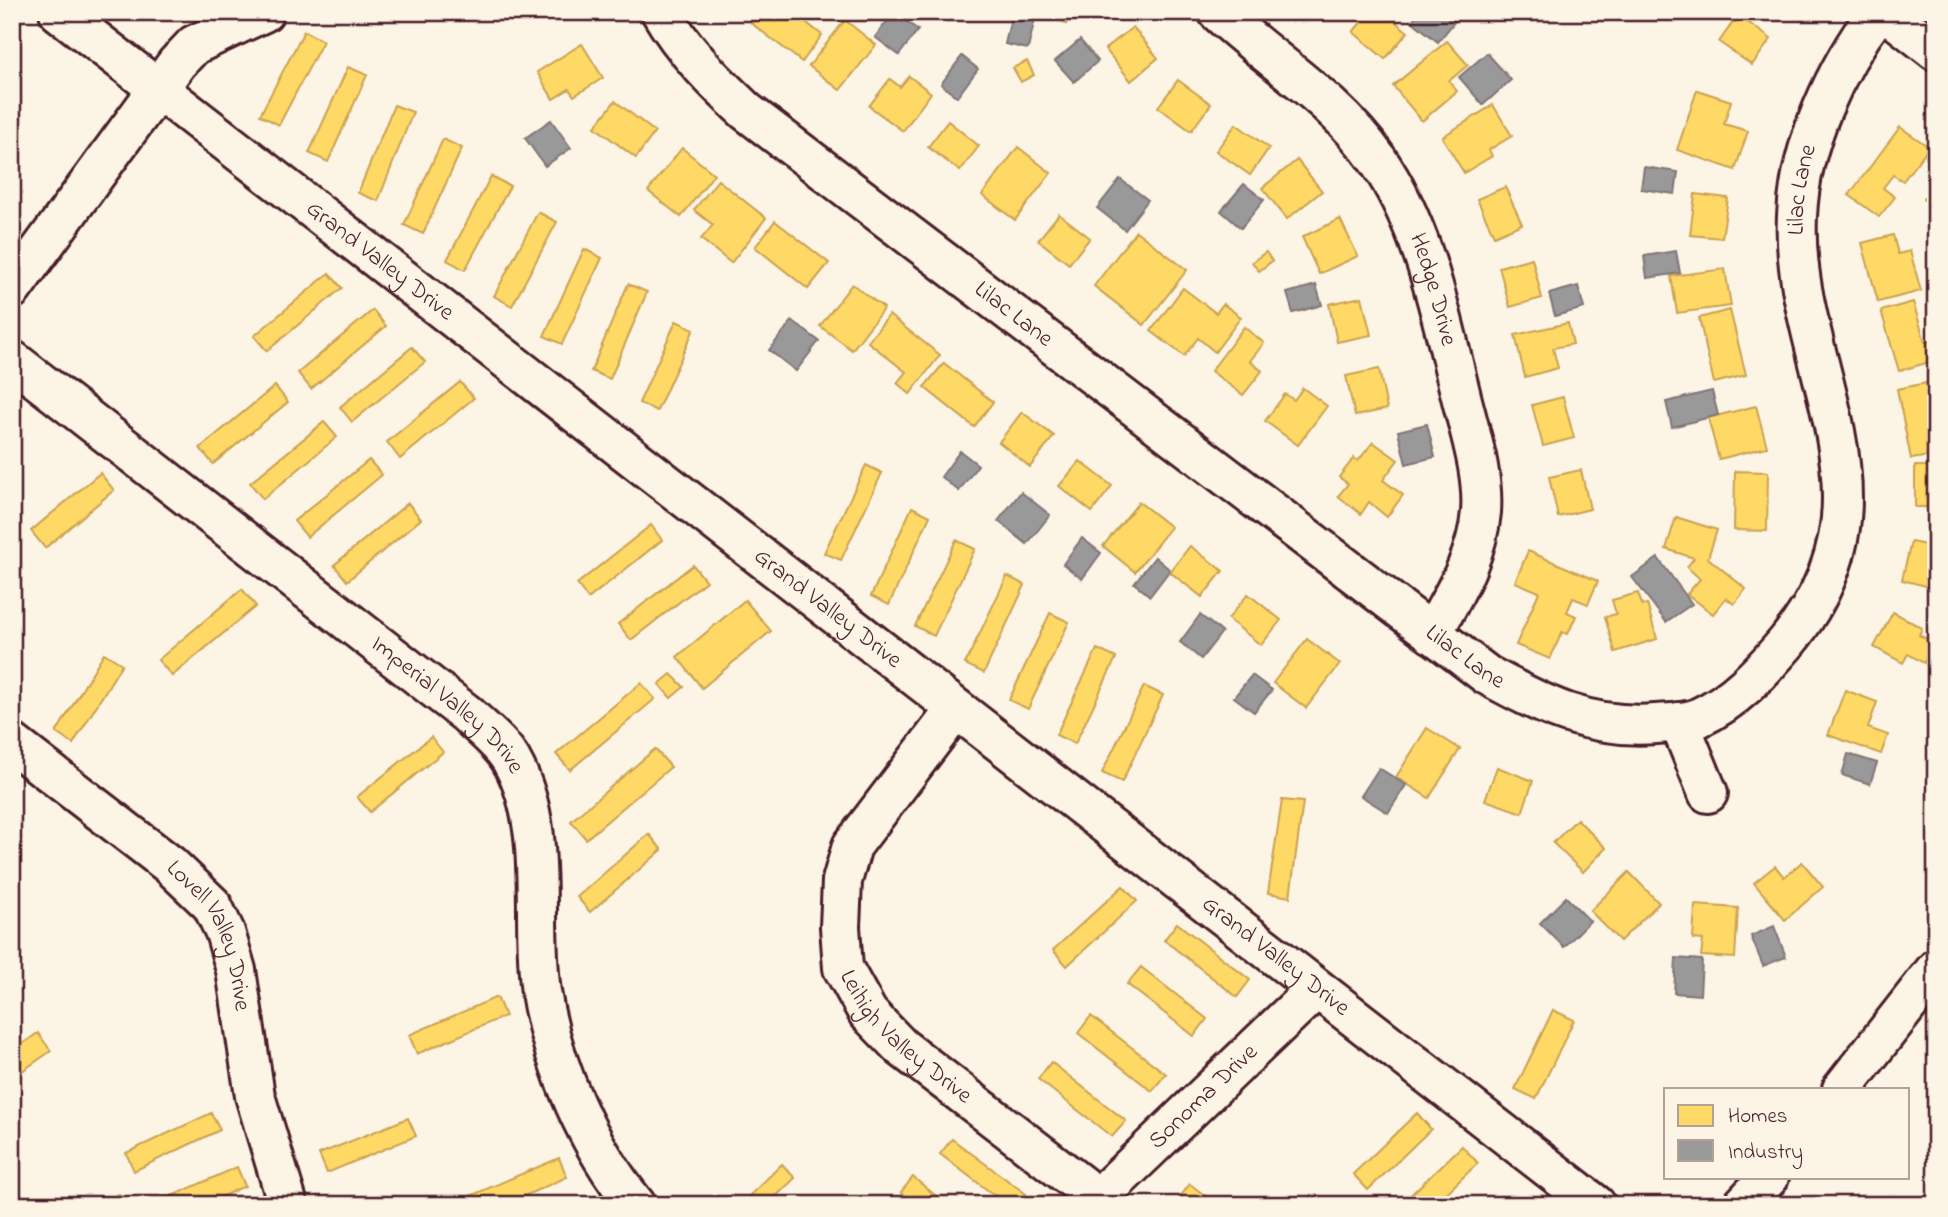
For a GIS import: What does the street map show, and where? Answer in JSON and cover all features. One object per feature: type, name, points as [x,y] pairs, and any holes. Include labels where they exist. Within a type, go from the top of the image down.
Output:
[{"type":"street","name":"Grand Valley Drive","points":[[59,12],[157,91],[956,709],[1588,1203]]},
{"type":"street","points":[[12,289],[157,91],[194,46],[264,12]]},
{"type":"street","name":"Lilac Lane","points":[[661,12],[673,34],[709,76],[746,111],[1432,634],[1497,680],[1529,698],[1587,721],[1638,725],[1696,719],[1725,703],[1757,677],[1801,624],[1824,584],[1838,549],[1842,500],[1840,451],[1805,305],[1797,220],[1799,187],[1806,153],[1828,99],[1859,38],[1878,12]]},
{"type":"street","name":"Hedge Drive","points":[[1218,12],[1260,51],[1319,98],[1376,158],[1407,208],[1425,257],[1475,455],[1481,510],[1474,551],[1464,577],[1432,634]]},
{"type":"street","points":[[1886,12],[1936,51]]},
{"type":"street","name":"Imperial Valley Drive","points":[[12,360],[467,714],[510,758],[527,796],[534,841],[535,923],[541,993],[564,1077],[595,1146],[636,1205]]},
{"type":"street","name":"Leihigh Valley Drive","points":[[956,709],[852,846],[842,881],[840,927],[843,968],[867,1013],[901,1047],[1099,1202]]},
{"type":"street","points":[[1679,722],[1708,793]]},
{"type":"street","name":"Lovell Valley Drive","points":[[12,743],[170,865],[212,905],[225,932],[236,970],[255,1096],[288,1205]]},
{"type":"street","points":[[1843,1088],[1936,969]]},
{"type":"street","name":"Sonoma Drive","points":[[1099,1202],[1316,989]]},
{"type":"street","points":[[1744,1205],[1768,1178]]},
{"type":"building: Homes","points":[[518,12],[570,12],[540,23],[537,14],[520,19]]},
{"type":"building: Homes","points":[[758,12],[793,12],[822,35],[802,62],[751,23]]},
{"type":"building: Homes","points":[[1050,12],[1074,12],[1066,24]]},
{"type":"building: Homes","points":[[1075,12],[1094,12],[1087,21]]},
{"type":"building: Homes","points":[[1370,12],[1384,12],[1408,32],[1385,59],[1353,32]]},
{"type":"building: Homes","points":[[1738,15],[1771,39],[1752,65],[1719,42]]},
{"type":"building: Homes","points":[[845,20],[876,45],[840,90],[809,66]]},
{"type":"building: Homes","points":[[1133,27],[1158,58],[1131,81],[1105,49]]},
{"type":"building: Homes","points":[[304,31],[323,41],[279,125],[260,115]]},
{"type":"building: Homes","points":[[1447,41],[1468,65],[1449,81],[1457,91],[1422,121],[1393,86]]},
{"type":"building: Homes","points":[[582,44],[603,78],[574,96],[569,89],[553,99],[537,72]]},
{"type":"building: Homes","points":[[1027,61],[1034,75],[1021,82],[1013,68]]},
{"type":"building: Homes","points":[[348,67],[367,75],[328,162],[309,153]]},
{"type":"building: Homes","points":[[909,76],[931,93],[903,131],[869,106],[890,79],[900,87]]},
{"type":"building: Homes","points":[[1178,80],[1211,104],[1191,131],[1158,107]]},
{"type":"building: Homes","points":[[1697,90],[1731,101],[1724,124],[1748,131],[1735,170],[1677,150]]},
{"type":"building: Homes","points":[[615,101],[655,132],[636,158],[595,127]]},
{"type":"building: Homes","points":[[394,105],[413,112],[378,201],[358,193]]},
{"type":"building: Homes","points":[[1493,105],[1512,136],[1489,150],[1492,156],[1464,173],[1442,137]]},
{"type":"building: Homes","points":[[948,121],[979,146],[960,171],[928,147]]},
{"type":"building: Homes","points":[[1236,124],[1269,148],[1250,175],[1216,151]]},
{"type":"building: Homes","points":[[1900,127],[1929,147],[1903,181],[1893,175],[1883,188],[1895,197],[1879,217],[1849,195]]},
{"type":"building: Homes","points":[[443,139],[462,148],[423,234],[404,225]]},
{"type":"building: Homes","points":[[1018,147],[1051,173],[1015,220],[982,195]]},
{"type":"building: Homes","points":[[682,148],[714,174],[681,217],[648,191]]},
{"type":"building: Homes","points":[[1297,160],[1322,191],[1287,219],[1262,188]]},
{"type":"building: Homes","points":[[491,176],[510,186],[465,270],[447,260]]},
{"type":"building: Homes","points":[[718,180],[766,218],[731,263],[701,239],[713,225],[694,210]]},
{"type":"building: Homes","points":[[1936,182],[1936,209],[1923,199]]},
{"type":"building: Homes","points":[[1505,187],[1522,224],[1494,236],[1477,199]]},
{"type":"building: Homes","points":[[1695,194],[1728,198],[1722,238],[1690,235]]},
{"type":"building: Homes","points":[[538,212],[557,222],[512,306],[494,296]]},
{"type":"building: Homes","points":[[1059,214],[1090,238],[1069,264],[1038,240]]},
{"type":"building: Homes","points":[[1340,219],[1358,256],[1319,274],[1302,237]]},
{"type":"building: Homes","points":[[775,221],[829,263],[808,289],[755,247]]},
{"type":"building: Homes","points":[[1136,231],[1187,270],[1144,325],[1094,286]]},
{"type":"building: Homes","points":[[1893,235],[1898,254],[1910,251],[1921,291],[1878,302],[1862,243]]},
{"type":"building: Homes","points":[[584,249],[602,258],[562,344],[544,336]]},
{"type":"building: Homes","points":[[1266,252],[1272,261],[1259,271],[1252,262]]},
{"type":"building: Homes","points":[[1532,258],[1542,298],[1510,307],[1499,267]]},
{"type":"building: Homes","points":[[1725,269],[1731,306],[1677,313],[1671,276]]},
{"type":"building: Homes","points":[[329,273],[342,288],[267,351],[254,336]]},
{"type":"building: Homes","points":[[628,284],[647,292],[610,379],[591,371]]},
{"type":"building: Homes","points":[[852,284],[884,308],[852,350],[820,326]]},
{"type":"building: Homes","points":[[1183,288],[1216,313],[1223,304],[1241,317],[1215,352],[1198,338],[1184,356],[1151,331]]},
{"type":"building: Homes","points":[[1362,297],[1371,335],[1337,342],[1329,304]]},
{"type":"building: Homes","points":[[1913,302],[1925,342],[1936,339],[1936,360],[1899,371],[1881,311]]},
{"type":"building: Homes","points":[[373,310],[386,326],[311,389],[298,373]]},
{"type":"building: Homes","points":[[1730,310],[1746,375],[1714,383],[1699,318]]},
{"type":"building: Homes","points":[[889,315],[940,355],[910,394],[897,383],[906,372],[868,342]]},
{"type":"building: Homes","points":[[676,321],[694,329],[657,411],[639,403]]},
{"type":"building: Homes","points":[[1568,323],[1573,344],[1553,348],[1558,368],[1525,377],[1515,335]]},
{"type":"building: Homes","points":[[1244,327],[1264,343],[1250,361],[1262,371],[1243,395],[1211,371]]},
{"type":"building: Homes","points":[[412,347],[425,362],[352,422],[340,407]]},
{"type":"building: Homes","points":[[944,363],[993,402],[974,427],[924,387]]},
{"type":"building: Homes","points":[[1379,369],[1387,409],[1355,416],[1346,376]]},
{"type":"building: Homes","points":[[1936,381],[1936,455],[1911,459],[1897,389]]},
{"type":"building: Homes","points":[[460,382],[474,398],[400,459],[387,442]]},
{"type":"building: Homes","points":[[275,386],[288,402],[213,464],[200,448]]},
{"type":"building: Homes","points":[[1303,388],[1327,406],[1298,445],[1265,421],[1285,394],[1294,400]]},
{"type":"building: Homes","points":[[1563,397],[1574,438],[1543,446],[1532,405]]},
{"type":"building: Homes","points":[[1756,406],[1767,447],[1719,459],[1708,418]]},
{"type":"building: Homes","points":[[1022,412],[1054,436],[1030,467],[999,442]]},
{"type":"building: Homes","points":[[324,422],[337,437],[263,499],[250,483]]},
{"type":"building: Homes","points":[[1373,442],[1398,460],[1383,480],[1403,495],[1387,517],[1369,502],[1361,514],[1338,496],[1348,484],[1339,477],[1354,458],[1358,461]]},
{"type":"building: Homes","points":[[369,460],[382,475],[307,537],[294,521]]},
{"type":"building: Homes","points":[[1080,461],[1112,486],[1092,512],[1059,486]]},
{"type":"building: Homes","points":[[866,465],[882,473],[841,560],[824,553]]},
{"type":"building: Homes","points":[[1915,466],[1936,466],[1936,507],[1915,507]]},
{"type":"building: Homes","points":[[1581,470],[1590,509],[1558,517],[1549,477]]},
{"type":"building: Homes","points":[[1735,471],[1768,472],[1767,531],[1734,530]]},
{"type":"building: Homes","points":[[100,473],[114,490],[45,548],[31,531]]},
{"type":"building: Homes","points":[[1139,502],[1171,527],[1135,572],[1103,546]]},
{"type":"building: Homes","points":[[408,503],[421,519],[347,581],[334,565]]},
{"type":"building: Homes","points":[[912,507],[930,516],[889,605],[871,596]]},
{"type":"building: Homes","points":[[1676,517],[1717,530],[1708,558],[1746,589],[1734,604],[1726,598],[1713,614],[1687,594],[1700,579],[1687,567],[1694,558],[1666,549]]},
{"type":"building: Homes","points":[[651,525],[662,540],[588,599],[577,584]]},
{"type":"building: Homes","points":[[956,540],[975,549],[934,636],[915,626]]},
{"type":"building: Homes","points":[[1911,542],[1936,547],[1934,588],[1902,580]]},
{"type":"building: Homes","points":[[1190,546],[1223,571],[1202,597],[1170,572]]},
{"type":"building: Homes","points":[[1528,551],[1598,581],[1588,604],[1573,598],[1567,612],[1576,616],[1568,634],[1562,632],[1550,659],[1516,645],[1539,592],[1515,582]]},
{"type":"building: Homes","points":[[693,565],[706,581],[631,640],[618,624]]},
{"type":"building: Homes","points":[[1007,576],[1025,585],[984,673],[965,664]]},
{"type":"building: Homes","points":[[242,589],[256,606],[172,676],[158,660]]},
{"type":"building: Homes","points":[[1638,593],[1642,605],[1647,604],[1657,639],[1615,652],[1605,617],[1616,614],[1612,600]]},
{"type":"building: Homes","points":[[1248,594],[1281,620],[1261,645],[1228,619]]},
{"type":"building: Homes","points":[[745,600],[771,631],[702,688],[677,657]]},
{"type":"building: Homes","points":[[1893,612],[1922,628],[1919,635],[1934,643],[1924,663],[1908,654],[1903,663],[1874,647]]},
{"type":"building: Homes","points":[[1050,613],[1069,622],[1028,709],[1009,700]]},
{"type":"building: Homes","points":[[1307,639],[1340,664],[1306,708],[1273,683]]},
{"type":"building: Homes","points":[[1097,649],[1116,658],[1075,744],[1056,735]]},
{"type":"building: Homes","points":[[104,653],[122,664],[73,744],[56,733]]},
{"type":"building: Homes","points":[[671,674],[684,687],[671,698],[659,684]]},
{"type":"building: Homes","points":[[641,683],[655,699],[570,770],[556,754]]},
{"type":"building: Homes","points":[[1144,686],[1163,695],[1122,782],[1102,773]]},
{"type":"building: Homes","points":[[1845,690],[1877,702],[1868,728],[1888,735],[1881,754],[1828,735]]},
{"type":"building: Homes","points":[[1427,728],[1460,749],[1429,798],[1396,777]]},
{"type":"building: Homes","points":[[431,737],[443,752],[370,812],[357,797]]},
{"type":"building: Homes","points":[[655,749],[671,767],[586,839],[571,821]]},
{"type":"building: Homes","points":[[1497,767],[1533,781],[1522,813],[1485,800]]},
{"type":"building: Homes","points":[[1282,800],[1303,802],[1290,897],[1268,893]]},
{"type":"building: Homes","points":[[1577,819],[1606,848],[1583,872],[1553,843]]},
{"type":"building: Homes","points":[[649,834],[662,850],[590,912],[577,897]]},
{"type":"building: Homes","points":[[1802,862],[1823,887],[1785,920],[1754,883],[1775,866],[1784,877]]},
{"type":"building: Homes","points":[[1629,872],[1659,903],[1620,941],[1590,911]]},
{"type":"building: Homes","points":[[1123,886],[1137,901],[1067,966],[1053,950]]},
{"type":"building: Homes","points":[[1695,905],[1738,908],[1735,958],[1701,956],[1703,940],[1693,939]]},
{"type":"building: Homes","points":[[1177,923],[1250,980],[1237,997],[1164,940]]},
{"type":"building: Homes","points":[[1141,967],[1207,1019],[1194,1036],[1127,984]]},
{"type":"building: Homes","points":[[497,997],[505,1016],[417,1054],[409,1035]]},
{"type":"building: Homes","points":[[1553,1010],[1574,1020],[1536,1099],[1515,1089]]},
{"type":"building: Homes","points":[[1091,1016],[1166,1074],[1152,1091],[1078,1033]]},
{"type":"building: Homes","points":[[38,1033],[51,1051],[12,1078],[12,1051]]},
{"type":"building: Homes","points":[[1051,1062],[1126,1121],[1112,1137],[1038,1079]]},
{"type":"building: Homes","points":[[211,1113],[220,1130],[134,1171],[126,1153]]},
{"type":"building: Homes","points":[[1417,1113],[1431,1129],[1368,1190],[1353,1174]]},
{"type":"building: Homes","points":[[408,1118],[416,1136],[327,1173],[319,1154]]},
{"type":"building: Homes","points":[[952,1139],[1026,1194],[1018,1205],[1007,1205],[940,1154]]},
{"type":"building: Homes","points":[[1462,1146],[1478,1163],[1434,1205],[1400,1205]]},
{"type":"building: Homes","points":[[559,1158],[567,1177],[504,1205],[474,1205],[470,1196]]},
{"type":"building: Homes","points":[[782,1164],[795,1178],[767,1205],[740,1205]]},
{"type":"building: Homes","points":[[237,1167],[245,1186],[203,1205],[152,1205]]},
{"type":"building: Homes","points":[[913,1177],[947,1205],[916,1205],[901,1192]]},
{"type":"building: Homes","points":[[1190,1184],[1217,1205],[1180,1205],[1176,1202]]},
{"type":"building: Homes","points":[[119,1194],[124,1205],[94,1205]]},
{"type":"building: Industry","points":[[894,12],[918,30],[899,55],[875,37]]},
{"type":"building: Industry","points":[[1419,12],[1456,12],[1460,15],[1438,42],[1412,21]]},
{"type":"building: Industry","points":[[1012,13],[1035,18],[1028,49],[1005,44]]},
{"type":"building: Industry","points":[[1080,40],[1098,61],[1074,82],[1055,61]]},
{"type":"building: Industry","points":[[1487,53],[1511,80],[1483,105],[1459,77]]},
{"type":"building: Industry","points":[[962,56],[978,69],[957,97],[941,84]]},
{"type":"building: Industry","points":[[551,120],[571,148],[545,166],[525,138]]},
{"type":"building: Industry","points":[[1644,167],[1678,172],[1675,194],[1641,189]]},
{"type":"building: Industry","points":[[1120,179],[1148,200],[1125,230],[1097,208]]},
{"type":"building: Industry","points":[[1244,184],[1264,200],[1241,228],[1221,211]]},
{"type":"building: Industry","points":[[1676,251],[1680,273],[1647,278],[1644,256]]},
{"type":"building: Industry","points":[[1316,285],[1322,305],[1293,313],[1287,293]]},
{"type":"building: Industry","points":[[1578,286],[1584,308],[1555,316],[1549,294]]},
{"type":"building: Industry","points":[[792,321],[819,341],[796,371],[769,350]]},
{"type":"building: Industry","points":[[1712,391],[1718,415],[1672,427],[1666,402]]},
{"type":"building: Industry","points":[[1427,424],[1435,457],[1406,464],[1398,431]]},
{"type":"building: Industry","points":[[960,451],[978,465],[959,491],[941,477]]},
{"type":"building: Industry","points":[[1021,492],[1050,515],[1027,544],[998,521]]},
{"type":"building: Industry","points":[[1082,538],[1101,553],[1082,579],[1063,564]]},
{"type":"building: Industry","points":[[1155,557],[1170,570],[1150,596],[1134,583]]},
{"type":"building: Industry","points":[[1658,558],[1692,604],[1666,622],[1632,577]]},
{"type":"building: Industry","points":[[1200,615],[1222,632],[1201,659],[1180,642]]},
{"type":"building: Industry","points":[[1252,675],[1272,690],[1254,712],[1234,697]]},
{"type":"building: Industry","points":[[1848,754],[1877,763],[1870,784],[1842,775]]},
{"type":"building: Industry","points":[[1379,768],[1406,785],[1388,813],[1361,796]]},
{"type":"building: Industry","points":[[1566,897],[1590,921],[1564,947],[1540,923]]},
{"type":"building: Industry","points":[[1774,926],[1786,957],[1763,966],[1751,936]]},
{"type":"building: Industry","points":[[1676,958],[1702,960],[1700,995],[1674,993]]}]
